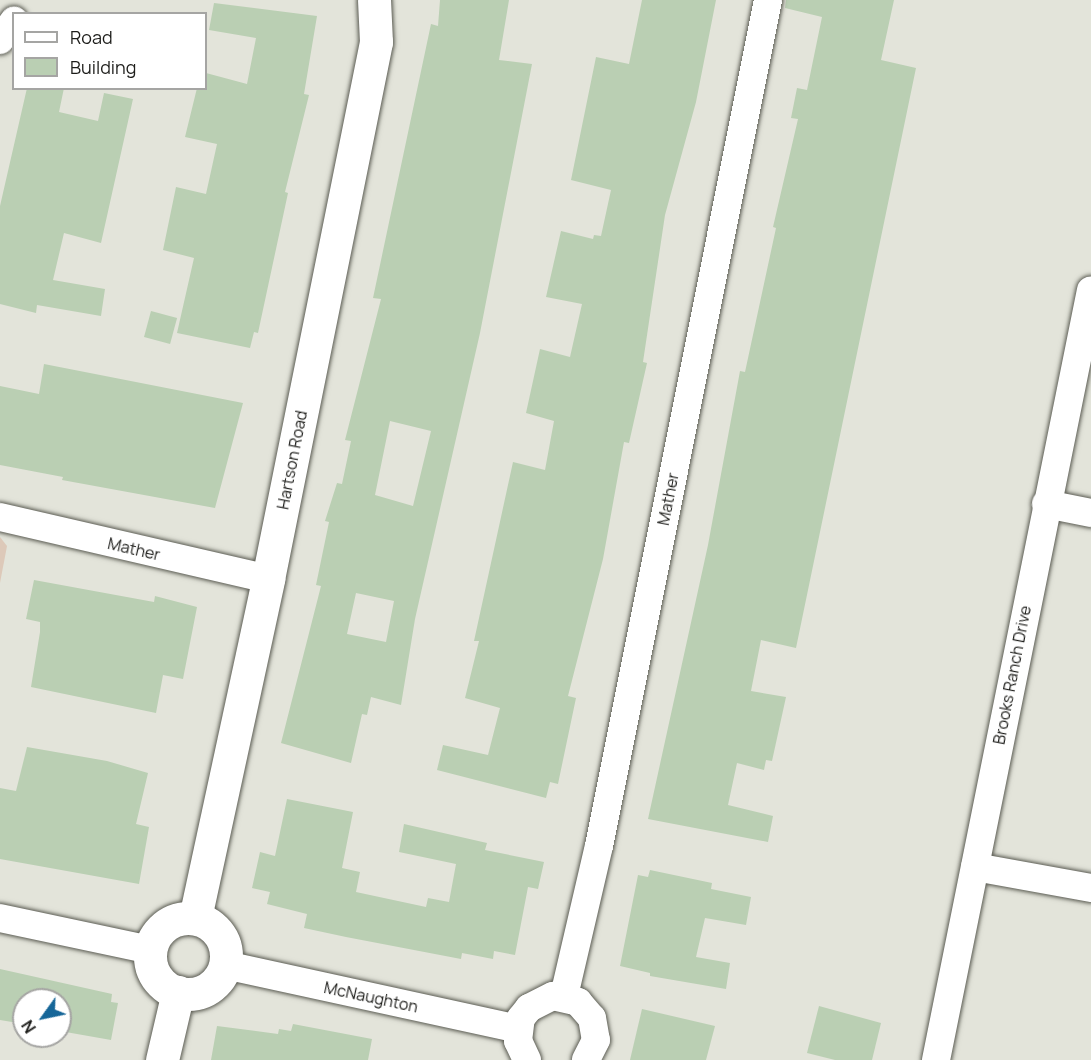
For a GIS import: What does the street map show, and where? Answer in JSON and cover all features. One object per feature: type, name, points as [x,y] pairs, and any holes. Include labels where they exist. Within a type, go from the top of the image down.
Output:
[{"type":"street","name":"Hartson Road","points":[[195,918],[268,579],[376,42],[374,0]]},
{"type":"street","name":"Mather","points":[[564,996],[603,823],[768,0]]},
{"type":"street","points":[[0,40],[12,24]]},
{"type":"street","name":"Brooks Ranch Drive","points":[[936,1060],[1046,504],[1091,290]]},
{"type":"street","points":[[1046,504],[1091,513]]},
{"type":"street","name":"Mather","points":[[0,517],[268,579]]},
{"type":"street","points":[[975,867],[1091,888]]},
{"type":"street","points":[[0,918],[151,950]]},
{"type":"street","points":[[195,918],[216,929],[224,948],[225,965],[215,985],[192,994],[178,992],[164,985],[156,974],[151,950],[161,928],[174,920],[195,918]]},
{"type":"street","name":"McNaughton","points":[[225,965],[518,1029]]},
{"type":"street","points":[[162,1060],[178,992]]},
{"type":"street","points":[[527,1060],[518,1041],[518,1029],[529,1008],[540,1000],[564,996],[585,1007],[592,1018],[596,1040],[586,1060]]},
{"type":"shaded area","points":[[0,537],[7,546],[0,583]]},
{"type":"building","points":[[440,0],[509,0],[499,60],[532,64],[480,333],[415,619],[401,705],[371,697],[367,715],[362,714],[351,763],[281,743],[321,586],[316,585],[329,522],[325,521],[337,483],[342,484],[351,441],[345,440],[381,299],[373,298],[431,24],[438,26]],"holes":[[[390,421],[431,431],[413,506],[375,495]],[[356,593],[394,601],[386,642],[347,634]]]},
{"type":"building","points":[[642,0],[716,0],[696,102],[665,215],[643,362],[647,363],[629,443],[624,442],[603,559],[568,696],[576,698],[558,784],[550,782],[546,798],[437,770],[443,745],[488,755],[500,708],[465,698],[479,641],[474,641],[513,462],[545,470],[554,421],[526,413],[540,349],[570,357],[582,304],[546,297],[561,231],[593,239],[594,235],[601,236],[611,190],[571,180],[596,57],[629,64]]},
{"type":"building","points":[[786,0],[894,0],[881,60],[916,68],[796,648],[761,640],[751,691],[786,697],[772,761],[766,760],[764,770],[737,763],[728,805],[773,816],[768,842],[648,819],[708,545],[740,371],[745,372],[776,228],[773,227],[798,119],[791,118],[797,88],[807,90],[822,17],[785,8]]},
{"type":"building","points":[[214,3],[317,16],[304,94],[309,95],[285,192],[288,193],[258,333],[254,332],[250,348],[177,333],[194,258],[163,250],[176,187],[206,194],[217,144],[185,137],[197,90],[207,90],[207,73],[247,84],[256,38],[209,30]]},
{"type":"building","points":[[27,90],[64,90],[59,112],[98,121],[104,93],[133,99],[101,243],[64,233],[53,280],[105,289],[101,316],[37,305],[36,313],[0,304],[0,206]]},
{"type":"building","points":[[151,311],[177,318],[170,344],[144,337]]},
{"type":"building","points":[[44,364],[243,403],[215,508],[62,480],[63,477],[0,465],[0,386],[39,394]]},
{"type":"building","points":[[34,580],[154,602],[155,596],[197,607],[183,679],[163,675],[156,713],[31,687],[40,632],[40,622],[26,619]]},
{"type":"building","points":[[27,747],[107,761],[148,773],[136,824],[149,827],[139,884],[0,859],[0,788],[16,791]]},
{"type":"building","points":[[287,799],[353,812],[342,868],[360,872],[356,892],[426,907],[428,898],[449,902],[456,864],[399,852],[404,824],[487,843],[485,850],[544,862],[538,889],[528,887],[515,955],[494,951],[493,959],[462,953],[461,959],[346,937],[304,928],[307,914],[267,904],[270,892],[252,888],[260,852],[275,856]]},
{"type":"building","points":[[650,870],[712,883],[711,889],[751,897],[746,925],[705,918],[696,957],[730,963],[726,989],[650,976],[650,973],[620,966],[638,875],[648,877]]},
{"type":"building","points":[[0,969],[112,994],[111,1002],[118,1003],[111,1040],[72,1033],[72,988],[12,988],[12,1022],[0,1020]]},
{"type":"building","points":[[819,1006],[881,1023],[872,1060],[835,1060],[807,1053]]},
{"type":"building","points":[[642,1009],[715,1026],[706,1060],[630,1060]]},
{"type":"building","points":[[293,1024],[372,1039],[368,1060],[211,1060],[217,1026],[278,1034],[279,1029],[291,1031]]}]
